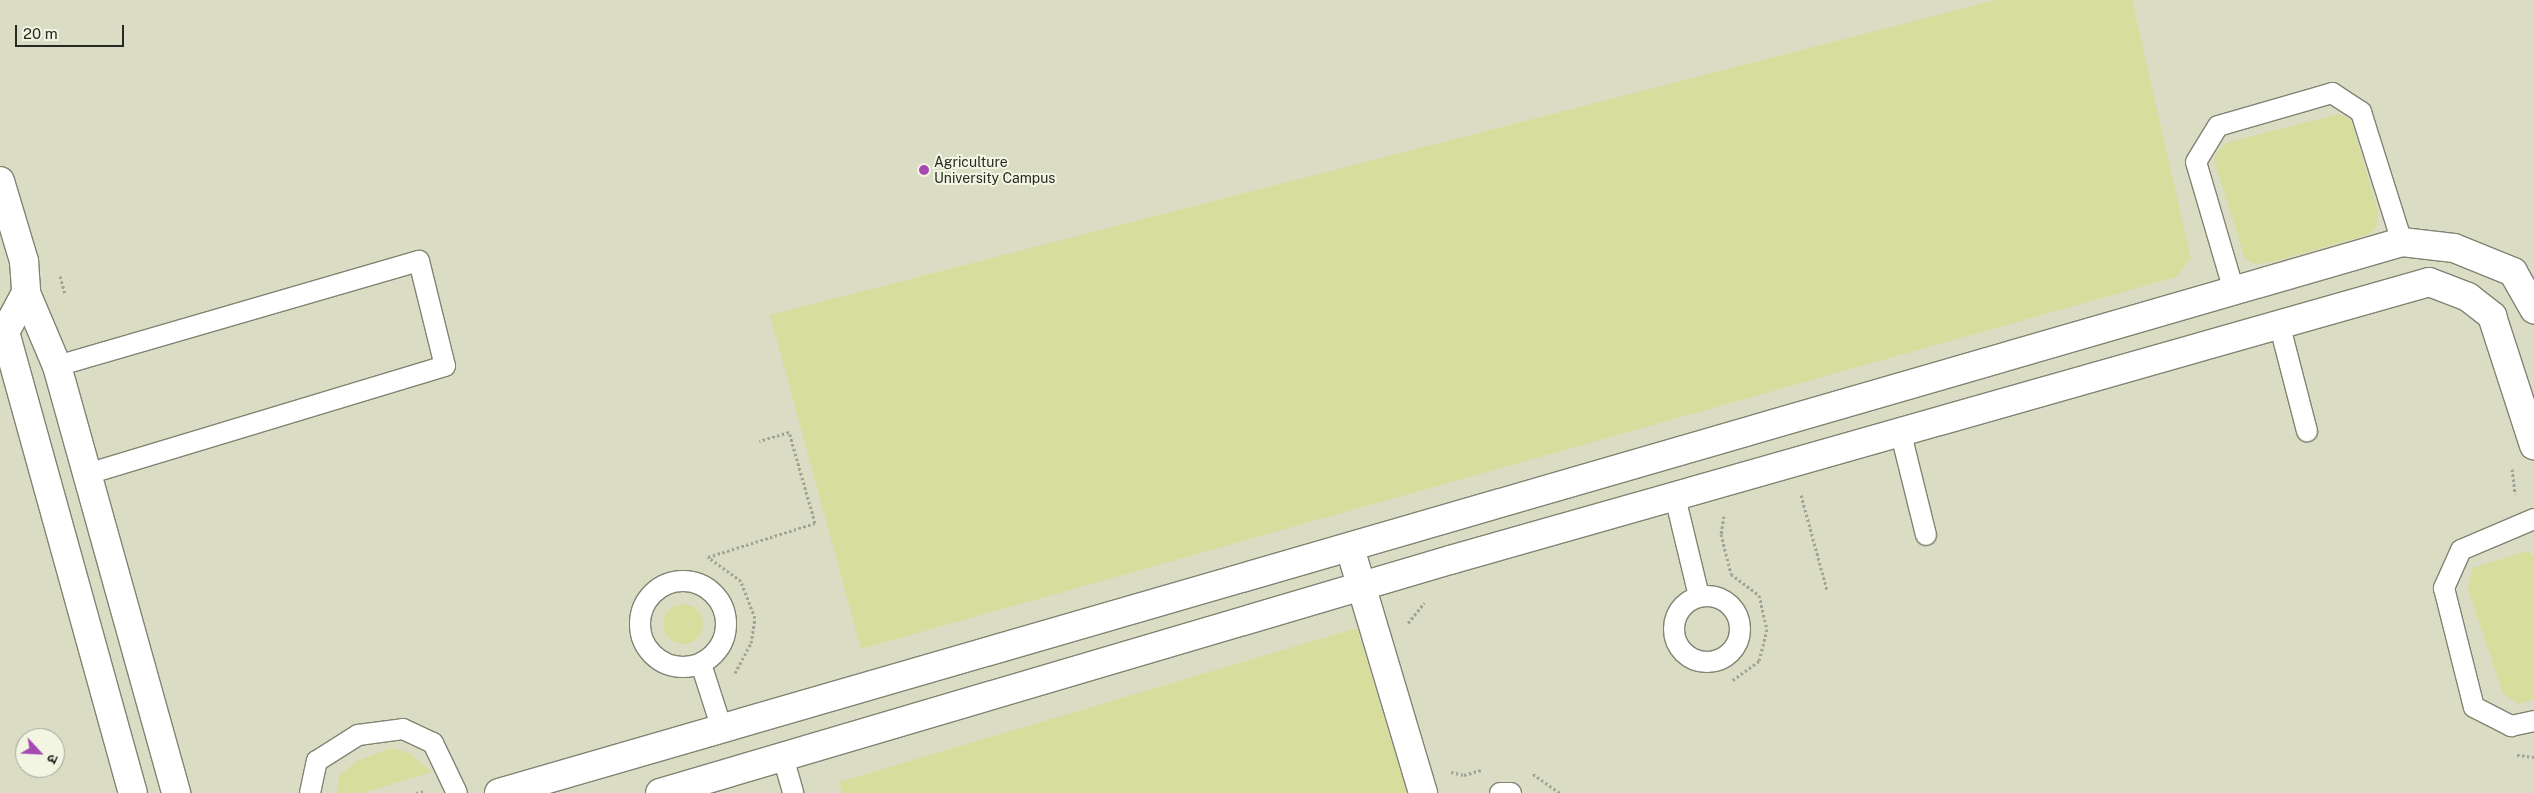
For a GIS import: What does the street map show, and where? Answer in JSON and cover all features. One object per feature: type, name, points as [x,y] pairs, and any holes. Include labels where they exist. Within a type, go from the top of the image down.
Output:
[{"type":"street","points":[[0,181],[24,261],[26,293],[57,366],[176,793]]},
{"type":"street","points":[[499,793],[2402,242],[2454,248],[2513,272],[2534,309]]},
{"type":"street","points":[[660,793],[1361,587],[1901,434],[2279,323],[2429,282],[2468,297],[2492,316],[2524,382],[2534,445]]},
{"type":"street","points":[[26,293],[2,332],[133,793]]},
{"type":"street","points":[[1350,548],[1423,793]]},
{"type":"lane","points":[[2234,291],[2196,162],[2218,126],[2332,93],[2361,112],[2402,242]]},
{"type":"lane","points":[[57,366],[419,261],[446,366],[87,474]]},
{"type":"lane","points":[[2279,323],[2307,431]]},
{"type":"lane","points":[[1901,434],[1926,535]]},
{"type":"lane","points":[[1675,498],[1699,596]]},
{"type":"lane","points":[[2534,519],[2462,550],[2444,588],[2474,707],[2511,726],[2534,721]]},
{"type":"lane","points":[[673,582],[700,584],[721,603],[725,616],[722,643],[701,664],[672,666],[648,650],[641,637],[643,608],[650,596],[673,582]]},
{"type":"lane","points":[[701,664],[722,729]]},
{"type":"lane","points":[[310,793],[317,761],[358,735],[403,729],[433,743],[457,793]]},
{"type":"lane","points":[[783,757],[793,793]]},
{"type":"lane","points":[[1500,793],[1511,793]]},
{"type":"path","points":[[57,265],[67,303]]},
{"type":"path","points":[[733,678],[751,643],[755,618],[741,580],[708,557],[815,523],[789,432],[759,441]]},
{"type":"path","points":[[2510,460],[2516,492],[2511,497]]},
{"type":"path","points":[[1791,494],[1810,489]]},
{"type":"path","points":[[1801,492],[1826,590]]},
{"type":"path","points":[[1726,512],[1721,534],[1731,574],[1758,595],[1767,629],[1759,661],[1731,681]]},
{"type":"path","points":[[1406,633],[1409,619],[1430,598]]},
{"type":"path","points":[[1445,769],[1464,775],[1491,766]]},
{"type":"path","points":[[1523,770],[1560,793]]},
{"type":"shaded area","points":[[0,0],[2534,0],[2534,793],[0,793]]},
{"type":"green space","points":[[1996,0],[2132,0],[2191,258],[2176,277],[861,649],[770,315]]},
{"type":"green space","points":[[2339,114],[2351,120],[2378,212],[2376,228],[2370,234],[2272,262],[2256,264],[2245,259],[2214,160],[2217,152],[2226,143]]},
{"type":"green space","points":[[2527,551],[2534,556],[2534,700],[2518,704],[2503,693],[2468,590],[2472,568]]},
{"type":"green space","points":[[687,604],[694,607],[700,613],[703,624],[702,632],[694,641],[687,644],[679,644],[672,641],[664,632],[663,620],[666,613],[675,605]]},
{"type":"green space","points":[[1357,628],[1407,793],[842,793],[839,782]]},
{"type":"green space","points":[[391,748],[408,752],[432,772],[362,793],[337,793],[339,777],[355,762]]},
{"type":"place","name":"Agriculture University Campus","points":[[924,170]]}]
